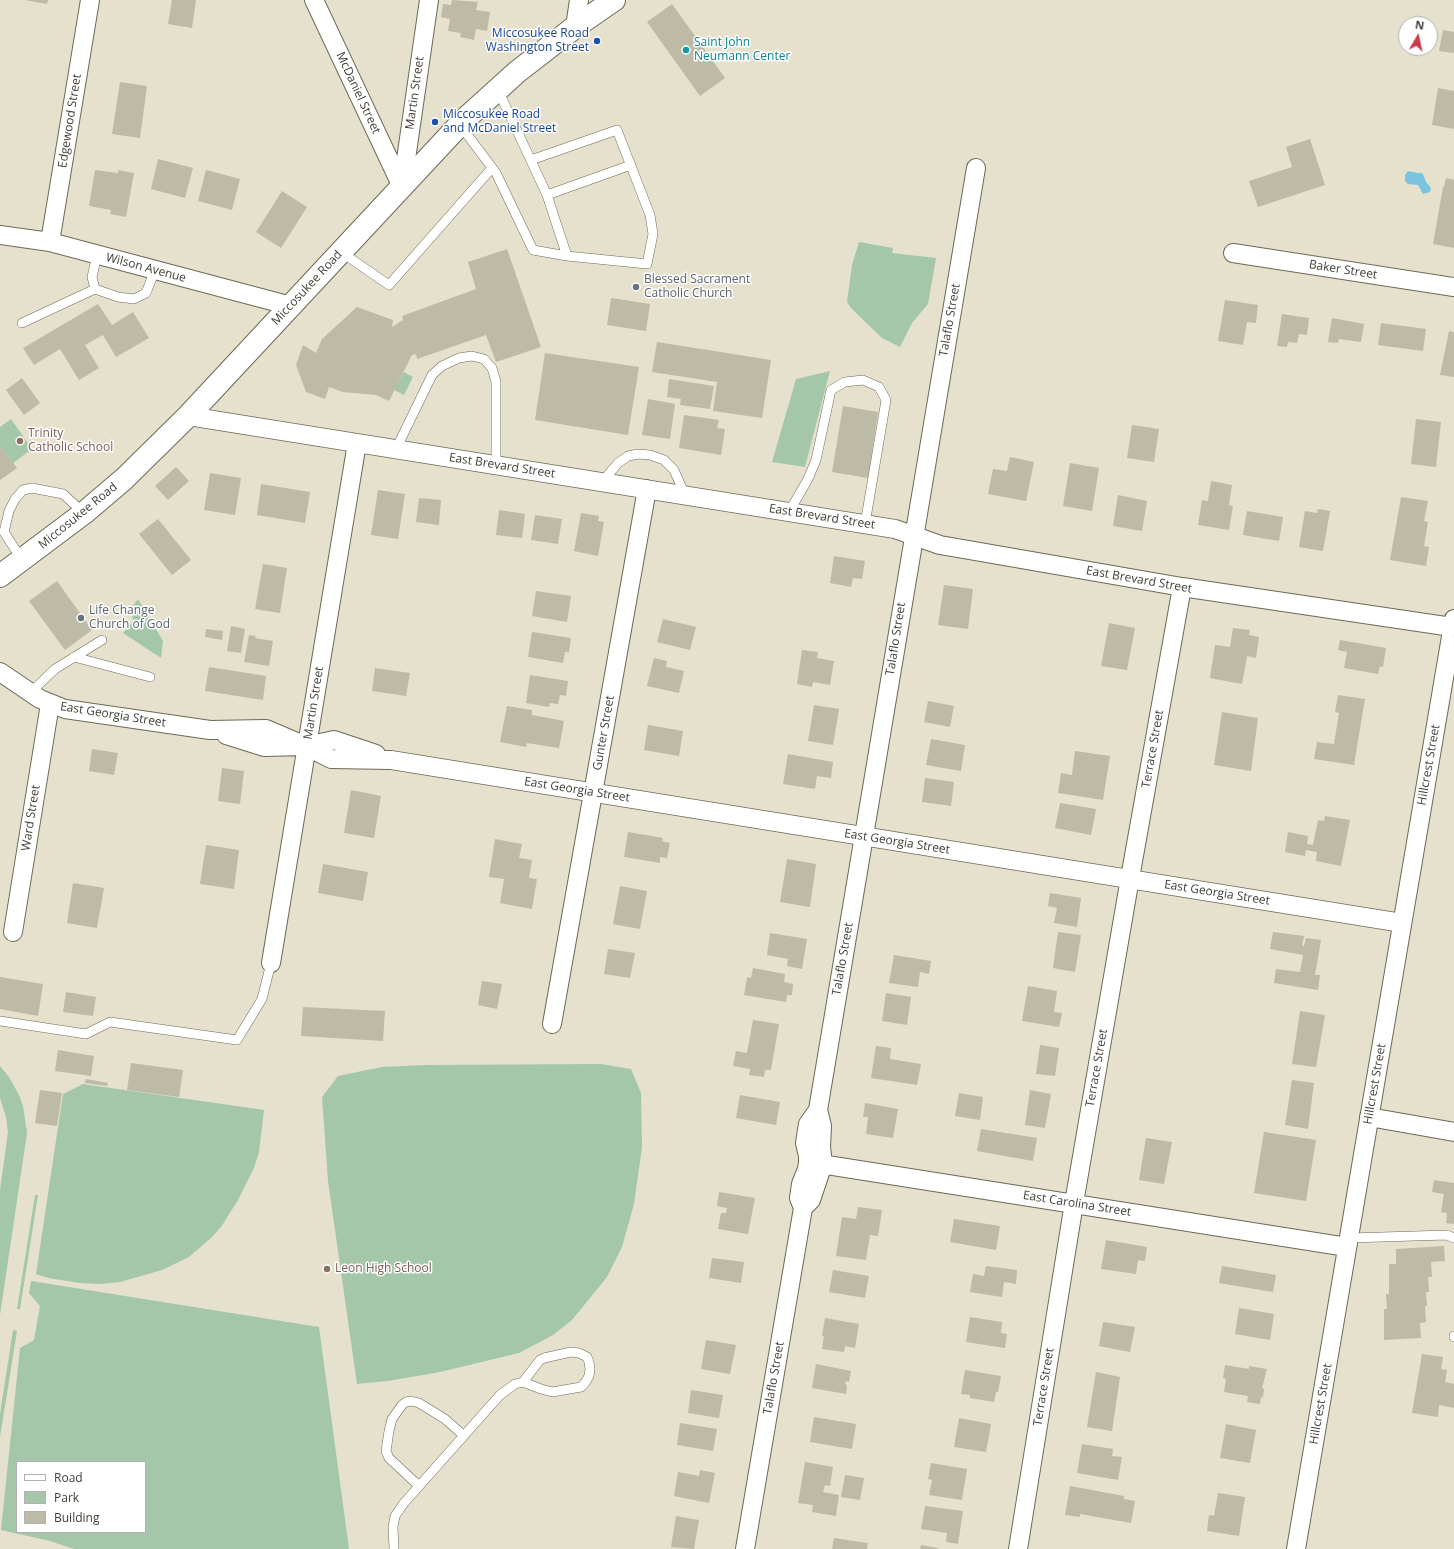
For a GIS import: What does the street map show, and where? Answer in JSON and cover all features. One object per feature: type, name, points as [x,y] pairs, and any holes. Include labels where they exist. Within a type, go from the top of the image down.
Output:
[{"type":"street","name":"Edgewood Street","points":[[50,242],[90,0]]},
{"type":"street","name":"McDaniel Street","points":[[314,0],[402,187]]},
{"type":"street","name":"Martin Street","points":[[402,187],[429,0]]},
{"type":"street","points":[[575,27],[579,0]]},
{"type":"street","name":"Miccosukee Road","points":[[0,576],[84,513],[124,479],[188,416],[460,125],[517,72],[575,27],[614,0]]},
{"type":"street","name":"Talaflo Street","points":[[745,1549],[803,1208],[799,1198],[801,1184],[807,1169],[815,1163],[808,1156],[805,1143],[808,1124],[818,1110],[976,168]]},
{"type":"street","name":"Wilson Avenue","points":[[0,235],[50,242],[291,306]]},
{"type":"street","name":"Baker Street","points":[[1233,253],[1454,287]]},
{"type":"street","name":"East Brevard Street","points":[[188,416],[895,529],[940,545],[1182,587],[1453,623]]},
{"type":"street","name":"Martin Street","points":[[271,963],[357,443]]},
{"type":"street","name":"Gunter Street","points":[[552,1024],[647,489]]},
{"type":"street","name":"Terrace Street","points":[[1018,1549],[1074,1203],[1182,587]]},
{"type":"street","name":"Hillcrest Street","points":[[1296,1549],[1453,623]]},
{"type":"street","name":"East Georgia Street","points":[[0,672],[30,693],[50,704],[72,710],[210,730],[264,747],[306,746],[331,759],[391,760],[1402,923]]},
{"type":"street","name":"Ward Street","points":[[13,932],[50,704]]},
{"type":"street","points":[[1369,1117],[1454,1132]]},
{"type":"street","name":"East Carolina Street","points":[[815,1163],[1348,1243]]},
{"type":"lane","points":[[498,90],[547,195],[568,256]]},
{"type":"lane","points":[[460,125],[496,173],[534,250],[568,256],[647,264],[653,234],[650,215],[617,130],[531,160]]},
{"type":"lane","points":[[547,195],[631,165]]},
{"type":"lane","points":[[341,252],[389,284],[492,168]]},
{"type":"lane","points":[[95,289],[92,277],[97,255]]},
{"type":"lane","points":[[22,323],[95,289],[118,297],[134,299],[146,292],[155,270]]},
{"type":"lane","points":[[396,449],[432,375],[442,366],[459,358],[472,356],[484,359],[492,368],[496,382],[496,465]]},
{"type":"lane","points":[[789,512],[816,460],[831,390],[845,382],[863,380],[879,387],[886,400],[865,524]]},
{"type":"lane","points":[[602,482],[618,463],[628,456],[638,454],[650,455],[664,460],[674,470],[686,495]]},
{"type":"lane","points":[[22,560],[2,529],[15,499],[23,490],[32,488],[63,494],[84,513]]},
{"type":"lane","points":[[30,693],[54,669],[102,640]]},
{"type":"lane","points":[[74,657],[150,677]]},
{"type":"lane","points":[[0,1021],[86,1034],[110,1022],[237,1040],[262,999],[271,963]]},
{"type":"lane","points":[[1348,1243],[1447,1235],[1454,1238]]},
{"type":"lane","points":[[394,1549],[393,1528],[395,1516],[404,1503],[500,1396],[515,1384],[523,1382],[552,1392],[581,1387],[585,1383],[588,1376],[590,1369],[589,1362],[587,1357],[579,1353],[571,1352],[544,1358],[540,1360],[523,1382]]},
{"type":"lane","points":[[419,1486],[389,1458],[386,1451],[388,1431],[392,1419],[402,1405],[406,1402],[412,1401],[419,1403],[445,1420],[464,1436]]},
{"type":"green space","points":[[859,242],[893,248],[892,253],[936,258],[928,304],[912,323],[900,347],[882,338],[851,308],[847,302],[852,265]]},
{"type":"green space","points":[[830,371],[805,467],[772,462],[796,379]]},
{"type":"green space","points":[[404,372],[413,377],[404,395],[394,390]]},
{"type":"green space","points":[[11,419],[32,449],[13,463],[0,446],[0,427]]},
{"type":"green space","points":[[138,599],[163,641],[161,658],[123,633],[134,620],[129,611]]},
{"type":"green space","points":[[601,1064],[631,1069],[641,1093],[642,1147],[634,1204],[622,1247],[607,1277],[572,1320],[553,1335],[519,1353],[440,1372],[388,1381],[357,1384],[328,1181],[322,1097],[338,1076],[382,1067],[427,1065]]},
{"type":"green space","points":[[0,1066],[9,1077],[19,1095],[23,1106],[27,1133],[0,1315],[0,1190],[8,1132],[6,1117],[0,1098]]},
{"type":"green space","points":[[83,1084],[264,1110],[259,1152],[254,1168],[238,1200],[221,1227],[189,1257],[162,1270],[120,1282],[100,1284],[80,1283],[48,1278],[36,1274],[63,1094]]},
{"type":"green space","points":[[35,1195],[38,1195],[20,1309],[17,1309]]},
{"type":"green space","points":[[31,1281],[319,1327],[349,1549],[74,1549],[50,1541],[1,1530],[20,1348],[34,1340],[40,1306],[29,1293]]},
{"type":"green space","points":[[13,1330],[17,1331],[0,1437],[0,1414]]},
{"type":"water","points":[[1408,171],[1422,173],[1426,182],[1431,188],[1430,192],[1423,194],[1418,185],[1408,184],[1405,181],[1405,175]]},
{"type":"building","points":[[25,0],[48,0],[47,4]]},
{"type":"building","points":[[172,0],[196,0],[192,28],[168,24]]},
{"type":"building","points":[[452,0],[478,2],[476,10],[490,12],[487,31],[476,29],[474,40],[460,37],[461,33],[448,31],[450,19],[441,17],[443,4],[451,5]]},
{"type":"building","name":"Saint John Neumann Center","points":[[672,4],[725,78],[700,96],[647,22]]},
{"type":"building","points":[[1443,30],[1454,32],[1454,53],[1439,51]]},
{"type":"building","points":[[120,82],[147,86],[140,138],[112,134]]},
{"type":"building","points":[[1438,88],[1454,91],[1454,129],[1432,125]]},
{"type":"building","points":[[1310,139],[1325,185],[1258,207],[1249,181],[1292,167],[1286,147]]},
{"type":"building","points":[[158,159],[193,168],[185,198],[151,189]]},
{"type":"building","points":[[95,170],[118,173],[118,170],[134,173],[126,217],[110,214],[111,210],[89,206]]},
{"type":"building","points":[[206,170],[240,179],[232,210],[198,201]]},
{"type":"building","points":[[1446,178],[1454,180],[1454,248],[1433,244],[1443,187]]},
{"type":"building","points":[[282,191],[307,207],[281,248],[256,232]]},
{"type":"building","points":[[507,249],[541,347],[496,362],[486,335],[417,359],[416,354],[412,355],[389,401],[376,395],[343,392],[329,387],[325,399],[306,392],[296,365],[303,345],[316,353],[322,339],[357,307],[393,320],[392,327],[403,320],[402,316],[476,289],[468,262]]},
{"type":"building","points":[[611,298],[650,304],[646,331],[607,325]]},
{"type":"building","points":[[1225,300],[1258,305],[1256,323],[1247,322],[1243,345],[1218,341]]},
{"type":"building","points":[[98,304],[112,325],[133,312],[149,338],[116,357],[103,335],[85,345],[99,368],[79,380],[60,349],[34,365],[23,348]]},
{"type":"building","points":[[1282,314],[1309,318],[1307,335],[1299,334],[1297,343],[1288,342],[1287,347],[1277,346]]},
{"type":"building","points":[[1332,318],[1364,324],[1361,342],[1339,339],[1338,343],[1328,342]]},
{"type":"building","points":[[1381,323],[1426,329],[1423,351],[1378,345]]},
{"type":"building","points":[[1449,331],[1454,332],[1454,377],[1440,375]]},
{"type":"building","points":[[657,342],[771,360],[762,418],[713,411],[717,382],[652,372]]},
{"type":"building","points":[[545,353],[639,367],[628,435],[535,420]]},
{"type":"building","points":[[22,378],[40,403],[24,415],[6,390]]},
{"type":"building","points":[[669,379],[714,386],[710,409],[680,405],[681,399],[667,397]]},
{"type":"building","points":[[648,399],[675,404],[670,439],[642,435]]},
{"type":"building","points":[[843,406],[878,412],[868,478],[832,472]]},
{"type":"building","points":[[684,415],[719,420],[717,428],[725,429],[721,455],[679,448]]},
{"type":"building","points":[[1416,419],[1441,422],[1436,467],[1411,464]]},
{"type":"building","points":[[1132,425],[1159,429],[1154,462],[1127,458]]},
{"type":"building","points":[[0,446],[17,468],[0,480]]},
{"type":"building","points":[[1010,457],[1034,462],[1026,501],[988,494],[993,469],[1007,471]]},
{"type":"building","points":[[1070,463],[1099,468],[1092,511],[1063,506]]},
{"type":"building","points":[[176,467],[189,481],[168,500],[155,486]]},
{"type":"building","points":[[210,473],[241,478],[235,515],[204,510]]},
{"type":"building","points":[[1211,481],[1232,485],[1229,505],[1233,506],[1229,530],[1198,525],[1202,500],[1208,501]]},
{"type":"building","points":[[261,484],[310,492],[305,523],[257,515]]},
{"type":"building","points":[[378,490],[405,494],[398,539],[371,535]]},
{"type":"building","points":[[1118,495],[1147,501],[1142,531],[1113,526]]},
{"type":"building","points":[[1401,497],[1428,501],[1424,521],[1428,522],[1424,546],[1429,547],[1426,566],[1390,560]]},
{"type":"building","points":[[419,498],[441,500],[439,525],[416,522]]},
{"type":"building","points":[[1318,509],[1330,511],[1323,551],[1299,547],[1305,511],[1317,513]]},
{"type":"building","points":[[499,510],[525,514],[522,538],[496,535]]},
{"type":"building","points":[[1247,511],[1283,517],[1279,541],[1243,535]]},
{"type":"building","points":[[581,513],[599,516],[598,521],[604,522],[598,556],[574,551]]},
{"type":"building","points":[[535,515],[562,519],[558,544],[531,540]]},
{"type":"building","points":[[158,519],[191,560],[172,575],[139,534]]},
{"type":"building","points":[[834,556],[865,561],[862,579],[853,578],[851,587],[830,583]]},
{"type":"building","points":[[263,564],[287,568],[280,613],[255,609]]},
{"type":"building","points":[[57,581],[92,630],[65,650],[29,601]]},
{"type":"building","points":[[944,585],[973,589],[968,629],[938,625]]},
{"type":"building","points":[[536,591],[571,596],[567,622],[532,616]]},
{"type":"building","points":[[663,619],[696,627],[690,650],[657,642]]},
{"type":"building","points":[[1109,623],[1135,628],[1127,670],[1101,666]]},
{"type":"building","points":[[231,626],[245,629],[241,653],[227,651]]},
{"type":"building","points":[[1233,628],[1250,630],[1249,635],[1259,637],[1256,658],[1247,656],[1242,684],[1210,678],[1215,645],[1230,647]]},
{"type":"building","points":[[206,629],[223,631],[222,640],[205,637]]},
{"type":"building","points":[[532,632],[571,638],[569,652],[565,652],[563,663],[528,657]]},
{"type":"building","points":[[249,635],[256,636],[255,638],[273,641],[269,666],[244,662]]},
{"type":"building","points":[[1340,640],[1386,648],[1383,667],[1380,666],[1378,674],[1344,668],[1347,652],[1338,650]]},
{"type":"building","points":[[802,650],[818,652],[817,658],[834,661],[830,685],[813,682],[812,687],[797,684]]},
{"type":"building","points":[[654,658],[667,661],[666,667],[684,671],[679,693],[647,686]]},
{"type":"building","points":[[209,667],[266,676],[263,700],[205,691]]},
{"type":"building","points":[[375,668],[410,673],[406,696],[372,691]]},
{"type":"building","points":[[530,675],[568,681],[566,696],[560,695],[558,704],[550,703],[549,707],[526,703]]},
{"type":"building","points":[[1338,695],[1365,699],[1354,765],[1314,759],[1317,742],[1334,744],[1339,713],[1335,712]]},
{"type":"building","points":[[928,701],[954,706],[950,727],[924,722]]},
{"type":"building","points":[[814,705],[839,709],[833,745],[808,741]]},
{"type":"building","points":[[507,706],[532,710],[532,715],[564,721],[559,748],[527,743],[526,747],[500,742]]},
{"type":"building","points":[[1222,712],[1258,718],[1251,771],[1214,765]]},
{"type":"building","points":[[648,725],[683,731],[679,756],[644,750]]},
{"type":"building","points":[[931,739],[965,745],[961,771],[926,765]]},
{"type":"building","points":[[92,749],[118,753],[114,775],[89,771]]},
{"type":"building","points":[[1075,751],[1110,756],[1103,800],[1058,793],[1061,773],[1072,775]]},
{"type":"building","points":[[788,754],[833,762],[831,778],[817,776],[815,789],[783,784]]},
{"type":"building","points":[[222,768],[244,771],[240,804],[218,801]]},
{"type":"building","points":[[925,778],[954,782],[951,806],[922,802]]},
{"type":"building","points":[[351,790],[381,796],[374,838],[344,833]]},
{"type":"building","points":[[1060,803],[1096,809],[1091,835],[1055,828]]},
{"type":"building","points":[[1325,816],[1350,820],[1341,866],[1316,861],[1317,852],[1306,850],[1305,856],[1285,852],[1288,832],[1308,836],[1307,844],[1313,845],[1318,820],[1324,821]]},
{"type":"building","points":[[628,832],[663,838],[662,841],[670,843],[667,858],[660,857],[660,863],[624,857]]},
{"type":"building","points":[[495,839],[522,844],[519,858],[532,860],[529,878],[537,879],[532,909],[500,903],[504,879],[489,877]]},
{"type":"building","points":[[206,845],[239,850],[234,889],[200,884]]},
{"type":"building","points":[[787,859],[816,864],[810,907],[780,902]]},
{"type":"building","points":[[323,864],[368,872],[363,901],[318,893]]},
{"type":"building","points":[[73,883],[104,888],[97,928],[67,923]]},
{"type":"building","points":[[620,886],[647,891],[640,929],[613,924]]},
{"type":"building","points":[[1050,893],[1081,898],[1077,927],[1054,923],[1057,908],[1048,906]]},
{"type":"building","points":[[1058,932],[1081,935],[1075,972],[1053,968]]},
{"type":"building","points":[[1273,932],[1304,936],[1302,945],[1304,946],[1306,938],[1321,940],[1315,975],[1320,975],[1318,990],[1274,983],[1276,969],[1300,972],[1303,955],[1270,949]]},
{"type":"building","points":[[770,933],[807,939],[802,969],[787,966],[788,959],[767,955]]},
{"type":"building","points":[[608,949],[635,953],[630,978],[604,974]]},
{"type":"building","points":[[894,955],[931,961],[929,974],[920,972],[918,987],[889,983]]},
{"type":"building","points":[[753,968],[785,974],[784,982],[793,984],[792,995],[787,995],[786,1002],[744,995],[747,977],[751,978]]},
{"type":"building","points":[[0,977],[43,984],[38,1016],[0,1009]]},
{"type":"building","points":[[482,981],[502,984],[497,1009],[478,1005]]},
{"type":"building","points":[[1028,986],[1057,991],[1054,1012],[1062,1013],[1059,1027],[1022,1021]]},
{"type":"building","points":[[66,992],[96,997],[93,1016],[63,1012]]},
{"type":"building","points":[[886,993],[911,997],[907,1025],[882,1021]]},
{"type":"building","points":[[303,1007],[385,1011],[383,1041],[301,1036]]},
{"type":"building","points":[[1300,1011],[1325,1015],[1316,1067],[1292,1064]]},
{"type":"building","points":[[753,1020],[779,1024],[771,1070],[765,1070],[764,1077],[749,1075],[750,1069],[733,1066],[736,1051],[747,1053]]},
{"type":"building","points":[[1040,1045],[1059,1048],[1055,1076],[1036,1074]]},
{"type":"building","points":[[876,1046],[891,1048],[890,1059],[921,1064],[917,1085],[871,1078]]},
{"type":"building","points":[[58,1050],[94,1056],[91,1076],[55,1071]]},
{"type":"building","points":[[131,1063],[183,1070],[179,1097],[127,1090]]},
{"type":"building","points":[[86,1079],[108,1083],[107,1086],[85,1083]]},
{"type":"building","points":[[1292,1080],[1314,1083],[1308,1129],[1285,1125]]},
{"type":"building","points":[[40,1090],[62,1093],[57,1126],[35,1123]]},
{"type":"building","points":[[1030,1090],[1051,1094],[1045,1128],[1025,1125]]},
{"type":"building","points":[[959,1093],[983,1097],[980,1120],[955,1116]]},
{"type":"building","points":[[740,1095],[780,1102],[776,1125],[736,1118]]},
{"type":"building","points":[[865,1103],[898,1109],[893,1138],[866,1134],[868,1117],[863,1117]]},
{"type":"building","points":[[981,1129],[1037,1138],[1033,1161],[977,1151]]},
{"type":"building","points":[[1264,1132],[1316,1140],[1306,1201],[1254,1193]]},
{"type":"building","points":[[1146,1138],[1172,1142],[1164,1184],[1139,1180]]},
{"type":"building","points":[[1434,1180],[1454,1183],[1454,1224],[1446,1223],[1447,1213],[1441,1212],[1444,1194],[1432,1192]]},
{"type":"building","points":[[719,1192],[755,1198],[748,1234],[718,1229],[721,1213],[726,1213],[727,1208],[717,1206]]},
{"type":"building","points":[[858,1207],[882,1210],[878,1236],[870,1235],[866,1260],[836,1256],[842,1217],[856,1219]]},
{"type":"building","points":[[954,1219],[1000,1226],[996,1250],[950,1242]]},
{"type":"building","points":[[1106,1240],[1147,1247],[1145,1261],[1138,1260],[1136,1274],[1101,1269]]},
{"type":"building","points":[[1444,1246],[1445,1261],[1431,1262],[1432,1277],[1428,1277],[1429,1292],[1426,1292],[1426,1322],[1420,1323],[1421,1338],[1384,1340],[1384,1309],[1387,1309],[1386,1294],[1389,1294],[1389,1264],[1396,1264],[1396,1249]]},
{"type":"building","points":[[712,1258],[744,1262],[741,1283],[709,1278]]},
{"type":"building","points":[[986,1266],[1017,1270],[1016,1284],[1004,1282],[1002,1297],[970,1292],[973,1274],[984,1276]]},
{"type":"building","points":[[1222,1266],[1276,1275],[1273,1292],[1219,1283]]},
{"type":"building","points":[[833,1270],[869,1276],[865,1298],[829,1292]]},
{"type":"building","points":[[1239,1308],[1274,1314],[1270,1340],[1235,1334]]},
{"type":"building","points":[[970,1317],[1002,1322],[1001,1333],[1007,1334],[1005,1348],[966,1342]]},
{"type":"building","points":[[825,1318],[859,1324],[855,1348],[845,1346],[844,1352],[822,1349],[824,1336],[822,1336]]},
{"type":"building","points":[[1103,1322],[1135,1327],[1130,1352],[1099,1346]]},
{"type":"building","points":[[706,1340],[736,1345],[730,1374],[701,1369]]},
{"type":"building","points":[[1422,1354],[1443,1357],[1441,1369],[1447,1370],[1445,1382],[1454,1384],[1454,1408],[1439,1405],[1438,1417],[1412,1413]]},
{"type":"building","points":[[816,1364],[851,1371],[849,1382],[846,1381],[845,1384],[847,1385],[846,1394],[812,1388]]},
{"type":"building","points":[[1225,1365],[1249,1369],[1249,1366],[1267,1369],[1262,1388],[1264,1389],[1263,1398],[1261,1397],[1260,1404],[1247,1402],[1248,1396],[1224,1392],[1226,1379],[1223,1378]]},
{"type":"building","points":[[965,1370],[1001,1376],[998,1392],[996,1392],[994,1402],[970,1398],[970,1395],[961,1394]]},
{"type":"building","points":[[1096,1372],[1120,1377],[1112,1431],[1087,1427]]},
{"type":"building","points":[[691,1390],[723,1395],[719,1418],[688,1413]]},
{"type":"building","points":[[814,1417],[856,1424],[852,1449],[810,1442]]},
{"type":"building","points":[[959,1418],[991,1424],[986,1452],[954,1447]]},
{"type":"building","points":[[680,1423],[717,1429],[713,1451],[677,1445]]},
{"type":"building","points":[[1226,1424],[1256,1430],[1250,1463],[1220,1458]]},
{"type":"building","points":[[1082,1444],[1113,1449],[1112,1456],[1122,1457],[1118,1480],[1077,1473]]},
{"type":"building","points":[[805,1462],[833,1467],[830,1486],[825,1485],[823,1492],[839,1495],[836,1516],[812,1512],[813,1505],[798,1503]]},
{"type":"building","points":[[931,1463],[967,1469],[962,1500],[929,1495],[932,1480],[928,1479]]},
{"type":"building","points":[[700,1470],[715,1473],[709,1503],[674,1496],[678,1472],[699,1476]]},
{"type":"building","points":[[845,1475],[864,1478],[860,1500],[841,1497]]},
{"type":"building","points":[[1070,1486],[1124,1496],[1124,1499],[1135,1501],[1131,1523],[1080,1514],[1080,1517],[1065,1515]]},
{"type":"building","points":[[1218,1493],[1245,1497],[1239,1536],[1207,1531],[1209,1515],[1214,1516]]},
{"type":"building","points":[[925,1506],[963,1511],[958,1544],[946,1542],[947,1533],[921,1529]]},
{"type":"building","points":[[676,1516],[699,1520],[694,1549],[671,1547]]},
{"type":"building","points":[[834,1538],[868,1543],[867,1549],[832,1549]]},
{"type":"building","points":[[921,1545],[938,1548],[938,1549],[920,1549]]},
{"type":"place","name":"Miccosukee Road Washington Street","points":[[597,41]]},
{"type":"place","name":"Saint John Neumann Center","points":[[686,50]]},
{"type":"place","name":"Miccosukee Road and McDaniel Street","points":[[435,122]]},
{"type":"place","name":"Blessed Sacrament Catholic Church","points":[[636,287]]},
{"type":"place","name":"Trinity Catholic School","points":[[20,441]]},
{"type":"place","name":"Life Change Church of God","points":[[81,618]]},
{"type":"place","name":"Leon High School","points":[[327,1269]]}]
